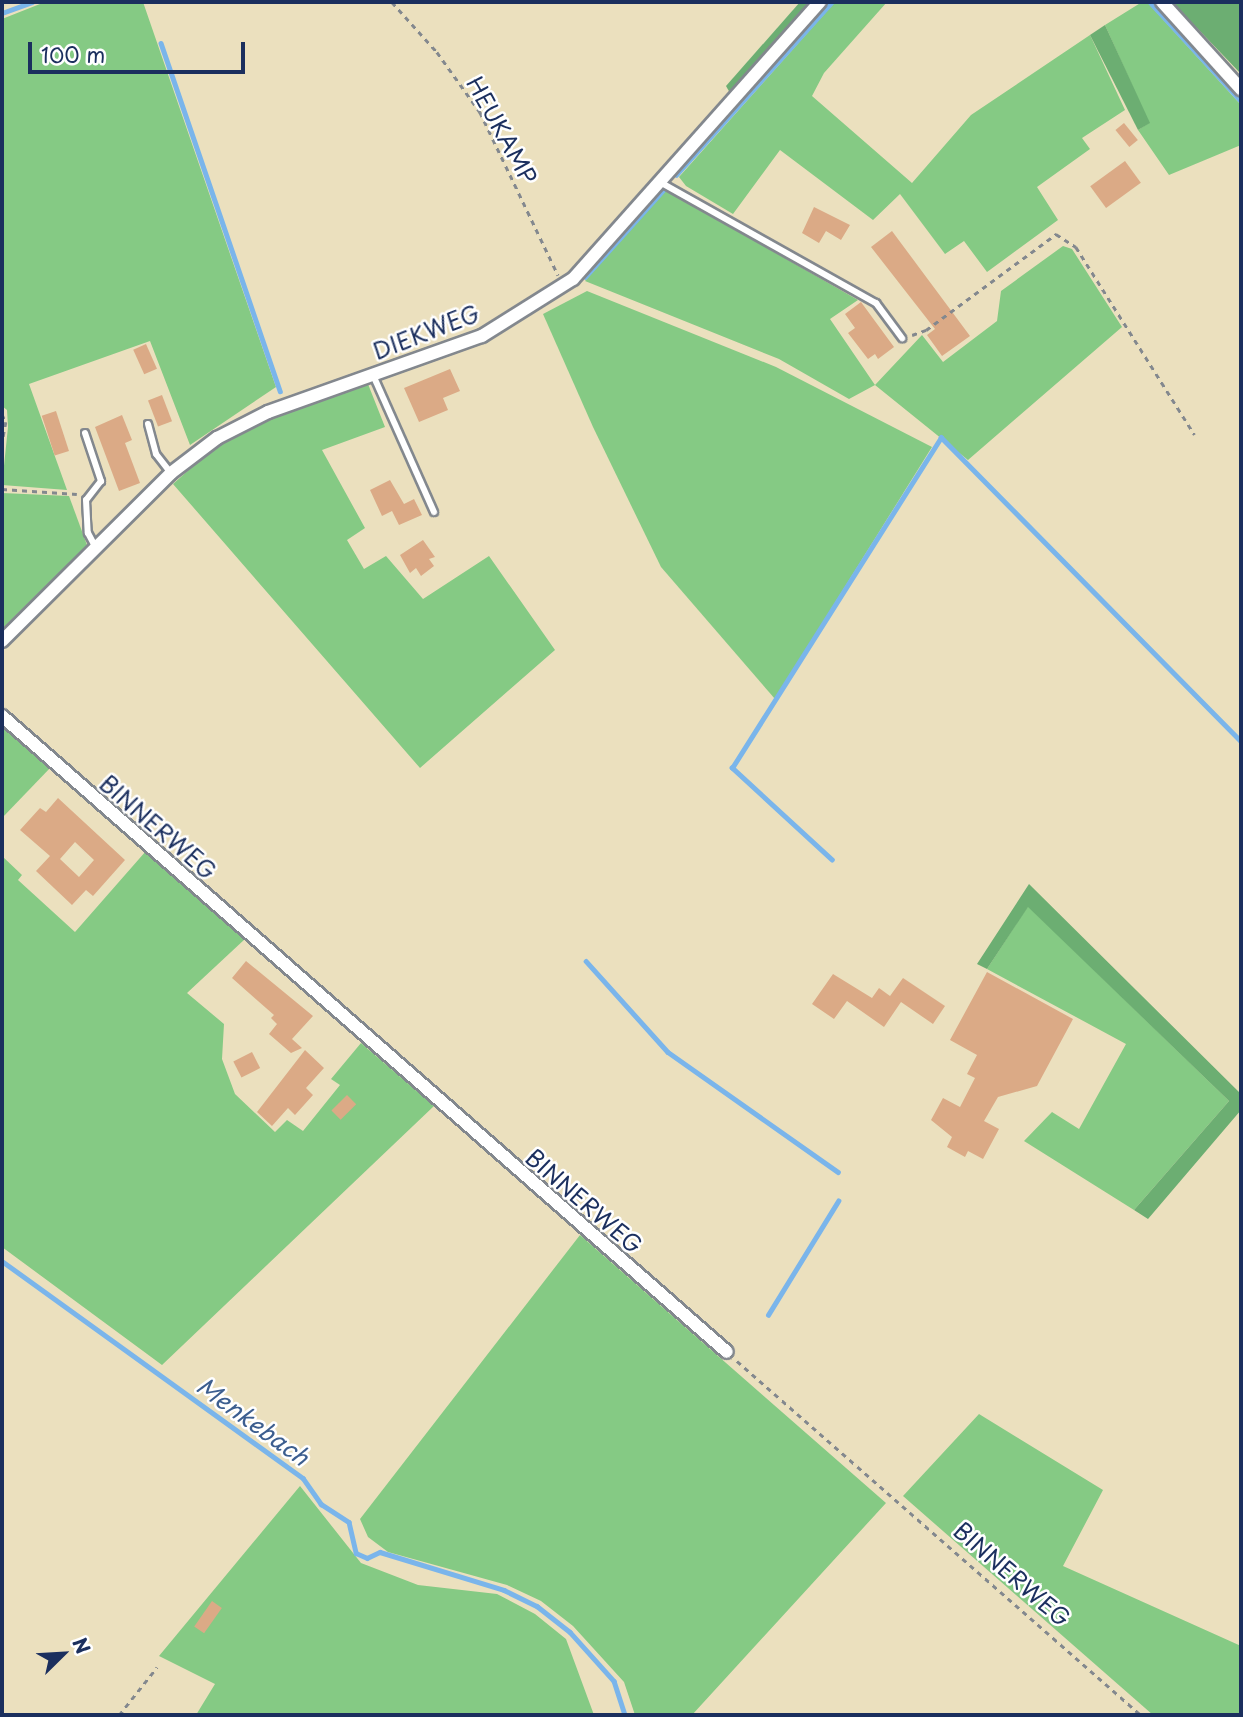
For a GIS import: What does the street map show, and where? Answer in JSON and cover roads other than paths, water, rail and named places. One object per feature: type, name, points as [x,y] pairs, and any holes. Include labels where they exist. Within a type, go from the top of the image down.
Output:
[{"type":"street","name":"DIEKWEG","points":[[2,640],[171,473],[217,439],[268,412],[482,335],[564,286],[660,183],[820,2]]},
{"type":"street","points":[[1162,2],[1241,89]]},
{"type":"street","name":"BINNERWEG","points":[[2,716],[727,1352]]},
{"type":"lane","points":[[660,183],[876,303],[902,338]]},
{"type":"lane","points":[[373,375],[434,512]]},
{"type":"lane","points":[[148,424],[156,454],[171,473]]},
{"type":"lane","points":[[85,433],[101,481],[86,500],[88,533],[96,548]]},
{"type":"waterway","points":[[2,13],[32,2]]},
{"type":"waterway","points":[[676,175],[832,2]]},
{"type":"waterway","points":[[1150,2],[1241,101]]},
{"type":"waterway","points":[[161,43],[280,391]]},
{"type":"waterway","points":[[585,277],[663,190]]},
{"type":"waterway","points":[[832,860],[732,768],[941,437],[1241,741]]},
{"type":"waterway","points":[[586,961],[668,1052],[838,1172]]},
{"type":"waterway","points":[[768,1315],[838,1201]]},
{"type":"waterway","name":"Menkebach","points":[[2,1261],[303,1478],[321,1504],[349,1522],[356,1553],[367,1558],[380,1552],[504,1590],[537,1606],[570,1632],[614,1681],[625,1715]]}]
